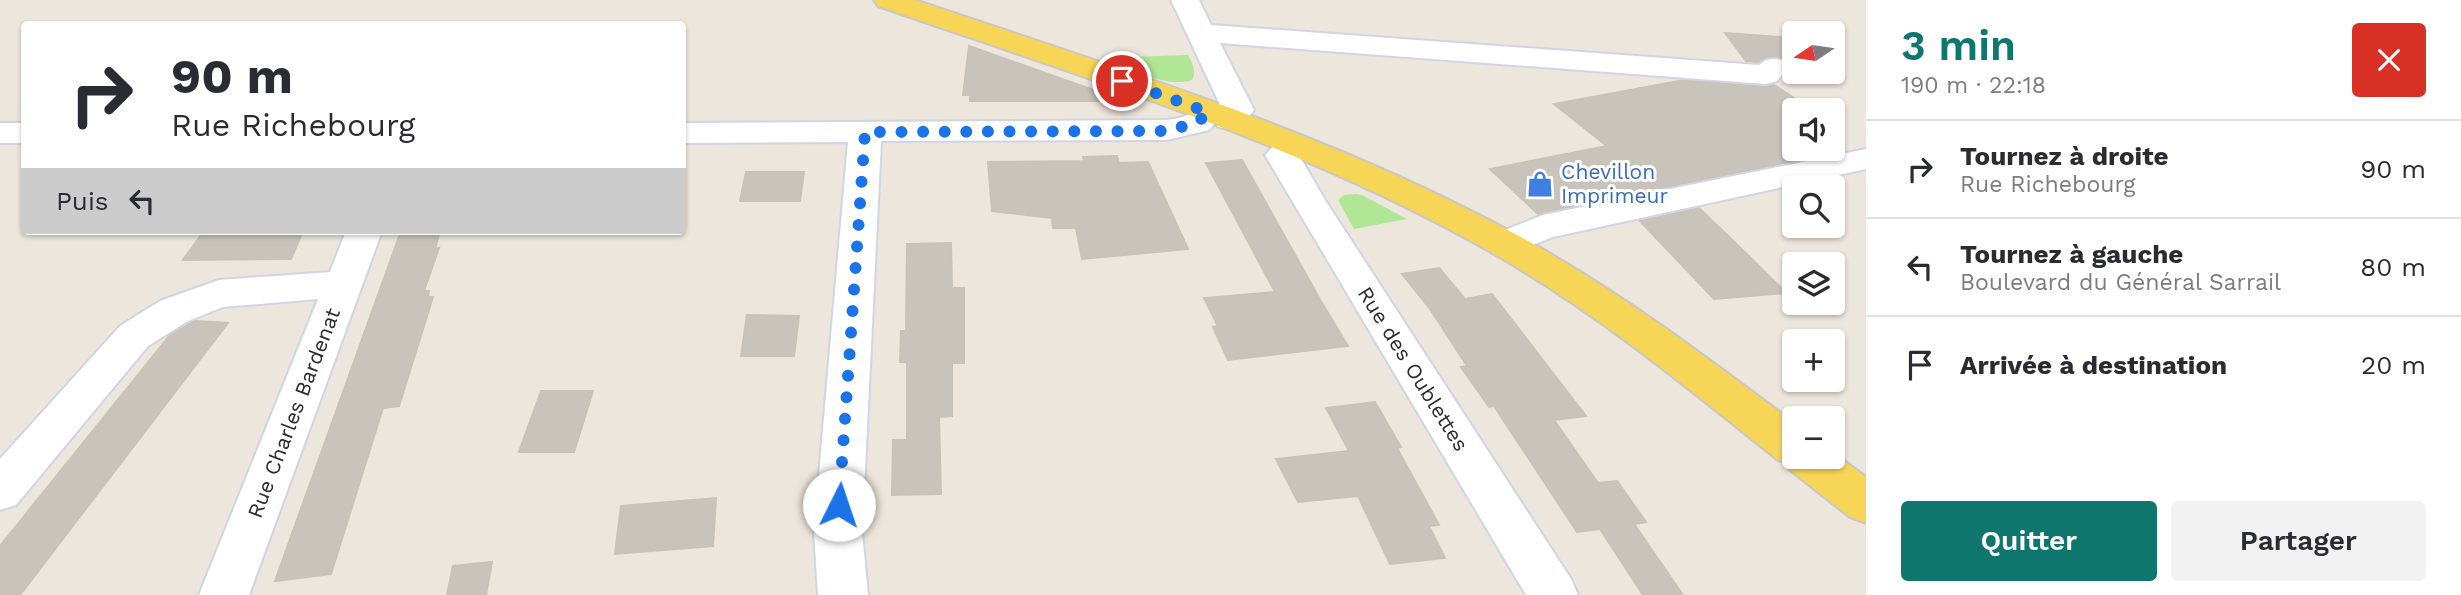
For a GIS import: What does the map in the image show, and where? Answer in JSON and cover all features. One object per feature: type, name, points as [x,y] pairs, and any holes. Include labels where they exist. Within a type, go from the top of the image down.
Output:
[{"type":"main road","points":[[888,0],[1231,120],[1429,204],[1505,244],[1565,281],[1663,349],[1782,438]]},
{"type":"main road","points":[[1822,469],[1866,503]]},
{"type":"street","points":[[686,133],[1167,131],[1198,122],[1231,120],[1238,110],[1185,0]]},
{"type":"street","points":[[1201,33],[1766,75],[1774,67]]},
{"type":"street","points":[[843,595],[838,532],[865,132]]},
{"type":"street","points":[[0,133],[21,133]]},
{"type":"street","name":"Rue des Oublettes","points":[[1293,145],[1282,155],[1301,188],[1553,595]]},
{"type":"street","points":[[1505,244],[1543,227],[1866,159]]},
{"type":"street","name":"Rue Charles Bardenat","points":[[224,595],[362,235]]},
{"type":"street","points":[[0,491],[134,336],[174,311],[219,294],[344,284]]},
{"type":"green space","points":[[1188,55],[1194,73],[1192,80],[1182,82],[1146,76],[1100,58]]},
{"type":"green space","points":[[1356,194],[1407,219],[1354,229],[1338,200],[1344,195]]},
{"type":"building","points":[[1725,33],[1782,37],[1782,58],[1767,57],[1758,62],[1746,61]]},
{"type":"building","points":[[969,46],[1113,97],[1112,101],[970,101],[970,95],[963,95]]},
{"type":"building","points":[[1684,80],[1766,87],[1774,85],[1794,98],[1782,98],[1781,112],[1782,161],[1794,161],[1538,214],[1490,169],[1607,146],[1554,104]]},
{"type":"building","points":[[1117,156],[1119,163],[1148,162],[1188,249],[1082,259],[1076,228],[1053,228],[1052,218],[992,211],[988,162],[1084,161],[1083,157]]},
{"type":"building","points":[[1242,160],[1348,346],[1228,360],[1213,327],[1218,326],[1204,298],[1275,292],[1206,163]]},
{"type":"building","points":[[746,172],[804,172],[800,201],[740,201]]},
{"type":"building","points":[[1699,208],[1782,289],[1782,293],[1714,299],[1640,221]]},
{"type":"building","points":[[201,235],[301,235],[291,259],[183,260]]},
{"type":"building","points":[[400,235],[439,235],[435,249],[439,248],[424,291],[429,291],[428,297],[433,297],[399,406],[383,408],[331,574],[275,581]]},
{"type":"building","points":[[951,243],[952,288],[964,288],[964,363],[952,363],[952,416],[939,417],[941,494],[892,495],[893,440],[907,440],[907,362],[900,362],[901,331],[906,331],[907,244]]},
{"type":"building","points":[[1439,268],[1465,299],[1492,294],[1586,416],[1554,420],[1598,483],[1617,481],[1646,522],[1634,524],[1683,595],[1643,595],[1600,529],[1577,532],[1494,406],[1489,407],[1461,367],[1467,366],[1430,309],[1402,274]]},
{"type":"building","points":[[747,315],[799,316],[794,356],[741,356]]},
{"type":"building","points":[[195,321],[228,323],[20,595],[0,595],[0,546],[170,335]]},
{"type":"building","points":[[541,391],[593,391],[574,452],[519,452]]},
{"type":"building","points":[[1375,402],[1401,447],[1397,448],[1439,525],[1429,526],[1445,558],[1390,564],[1358,496],[1298,502],[1276,459],[1349,451],[1326,408]]},
{"type":"building","points":[[716,498],[713,546],[615,554],[621,506]]},
{"type":"building","points":[[492,562],[486,595],[447,595],[453,566]]},
{"type":"place","name":"Chevillon Imprimeur","points":[[1540,184]]},
{"type":"route","points":[[839,505],[865,132],[1167,131],[1198,122],[1208,112],[1122,81]]}]
